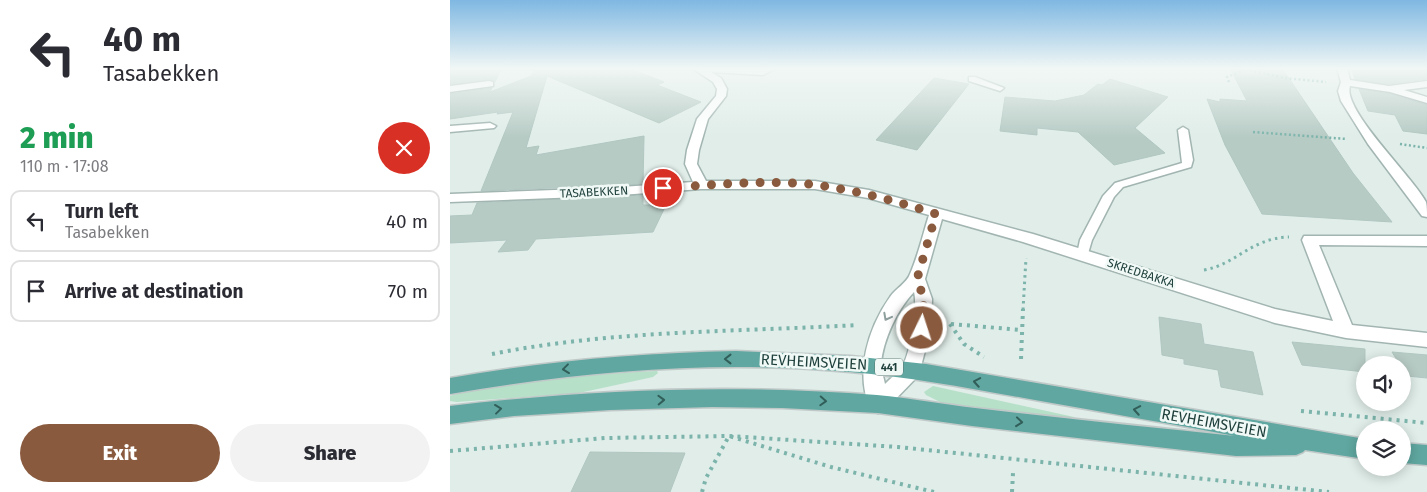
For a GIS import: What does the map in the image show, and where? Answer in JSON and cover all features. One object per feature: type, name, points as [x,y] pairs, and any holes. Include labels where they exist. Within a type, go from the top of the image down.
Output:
[{"type":"main road","name":"REVHEIMSVEIEN","points":[[450,386],[577,367],[703,359],[820,361],[910,370],[1233,426],[1322,444],[1356,448]]},
{"type":"main road","name":"REVHEIMSVEIEN","points":[[450,415],[543,406],[712,398],[782,399],[878,404],[972,417],[1236,446],[1322,444]]},
{"type":"main road","points":[[1411,454],[1427,455]]},
{"type":"street","points":[[701,185],[691,164],[695,143],[703,119],[721,96],[722,91]]},
{"type":"street","points":[[1343,91],[1346,101],[1372,140],[1427,213]]},
{"type":"street","points":[[1397,91],[1427,100]]},
{"type":"street","points":[[450,129],[490,126]]},
{"type":"street","name":"TASABEKKEN","points":[[450,198],[606,192],[701,185],[815,185],[869,194],[936,214]]},
{"type":"street","points":[[878,404],[872,365],[883,325],[896,300],[917,279],[936,214]]},
{"type":"street","name":"SKREDBAKKA","points":[[936,214],[1083,254],[1275,316],[1346,331],[1427,340]]},
{"type":"street","points":[[1346,331],[1309,240],[1427,241]]},
{"type":"street","points":[[878,404],[910,370],[922,328],[924,309],[924,299],[917,279]]},
{"type":"lane","points":[[1083,254],[1086,240],[1109,196],[1119,185],[1187,165],[1183,130]]},
{"type":"path","points":[[1253,132],[1372,140],[1427,148]]},
{"type":"path","points":[[1020,359],[1028,238]]},
{"type":"path","points":[[950,324],[1022,330]]},
{"type":"path","points":[[702,492],[706,478],[729,436]]},
{"type":"path","points":[[729,436],[849,473],[934,492]]},
{"type":"path","points":[[450,451],[605,438],[729,436],[898,447],[1328,492]]},
{"type":"path","points":[[1012,492],[1013,473]]},
{"type":"green space","points":[[657,371],[658,373],[653,377],[579,393],[450,401],[450,396],[484,388],[570,377]]},
{"type":"green space","points":[[933,386],[1074,417],[1078,421],[946,405],[926,395],[924,392]]},
{"type":"building","points":[[471,91],[543,91],[526,148],[539,146],[536,155],[644,136],[643,184],[481,191],[513,112],[497,114],[498,112],[450,119],[450,94]]},
{"type":"building","points":[[583,91],[672,91],[701,102],[659,123]]},
{"type":"building","points":[[922,91],[964,91],[917,150],[876,140]]},
{"type":"building","points":[[1089,91],[1149,91],[1168,97],[1135,128],[1165,153],[1114,165],[1078,132],[1037,128],[1037,135],[1000,131],[1005,97],[1055,101],[1084,95]]},
{"type":"building","points":[[1242,91],[1298,91],[1353,173],[1392,222],[1262,214],[1225,145],[1207,99],[1220,102],[1220,99],[1247,101]]},
{"type":"building","points":[[1360,91],[1390,94],[1427,105],[1427,134],[1403,131],[1395,115],[1368,111]]},
{"type":"building","points":[[643,195],[643,205],[666,205],[653,232],[536,239],[528,250],[498,252],[507,240],[450,243],[450,216],[472,215],[477,203]]},
{"type":"building","points":[[1159,317],[1201,324],[1204,344],[1253,352],[1263,395],[1221,387],[1218,370],[1184,364],[1184,359],[1162,355]]},
{"type":"building","points":[[1292,342],[1365,349],[1365,356],[1356,356],[1356,371],[1302,365]]},
{"type":"building","points":[[1392,352],[1427,355],[1427,378],[1411,376],[1411,356],[1394,356]]},
{"type":"building","points":[[590,452],[685,453],[670,492],[571,492]]},
{"type":"route","points":[[663,188],[701,185],[815,185],[869,194],[936,214],[917,279],[924,299],[922,328]]}]
